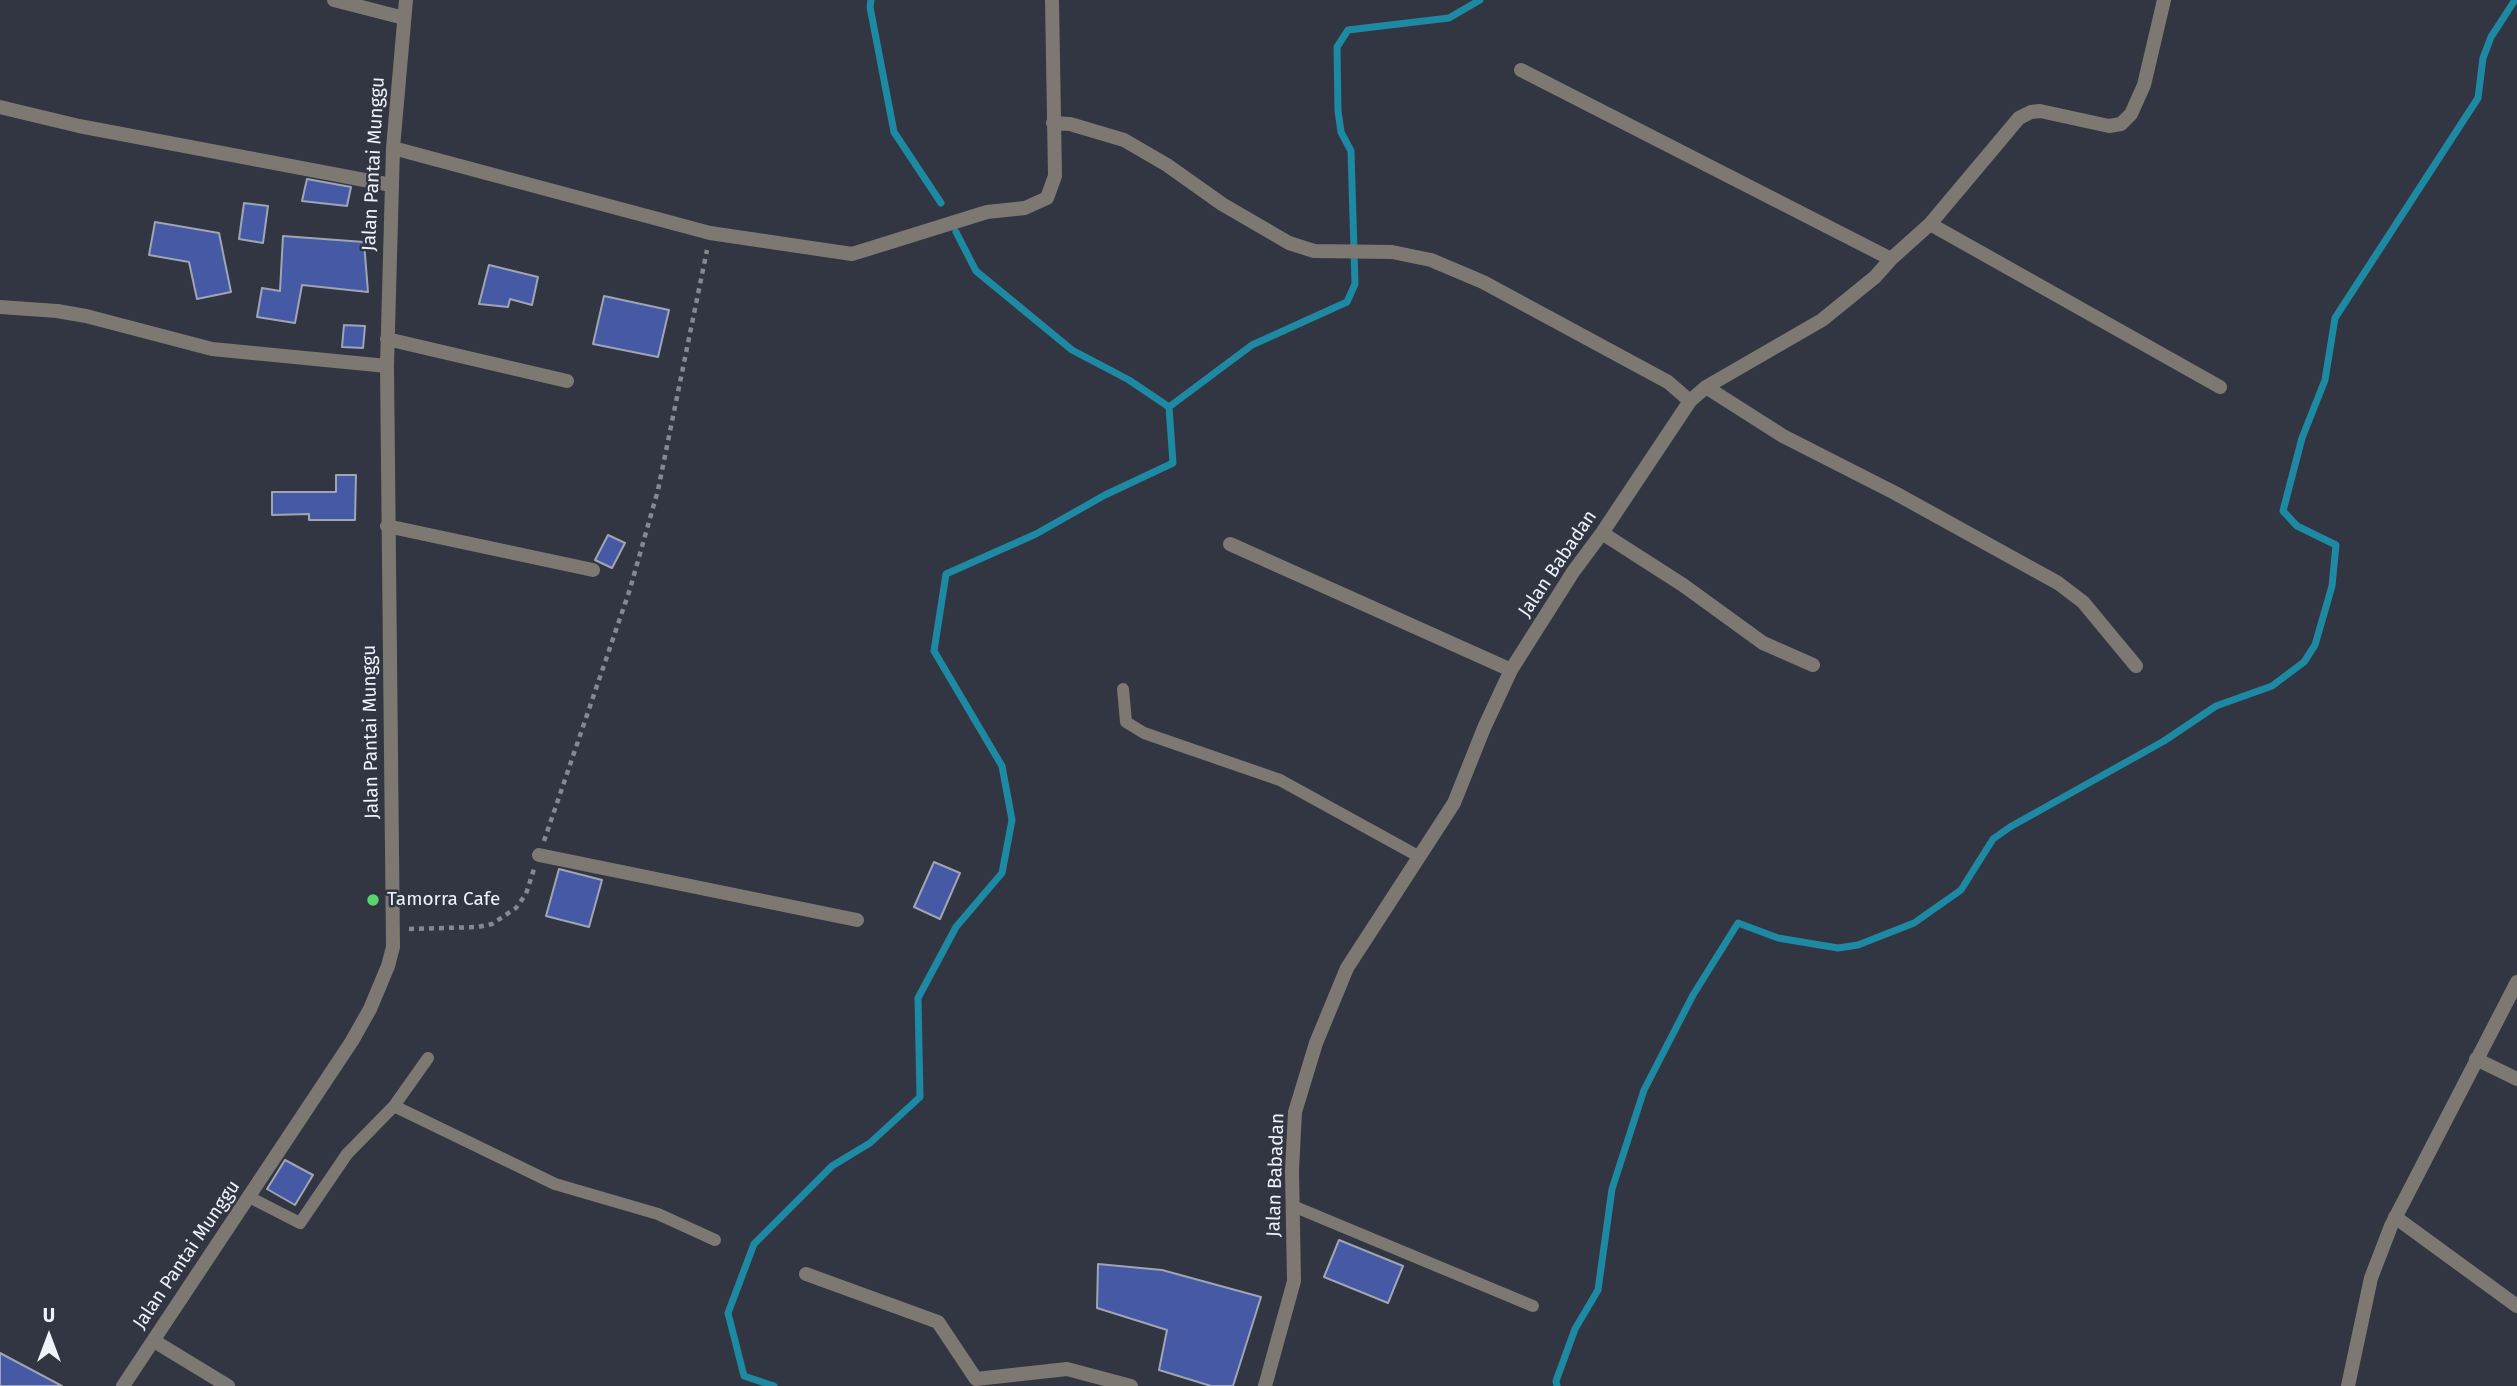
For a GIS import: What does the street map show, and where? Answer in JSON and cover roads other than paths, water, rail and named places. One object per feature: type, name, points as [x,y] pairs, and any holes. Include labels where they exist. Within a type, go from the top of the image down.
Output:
[{"type":"street","points":[[334,0],[404,19]]},
{"type":"street","name":"Jalan Pantai Munggu","points":[[123,1386],[352,1041],[388,966],[393,947],[387,339],[393,148],[406,0]]},
{"type":"street","points":[[393,148],[710,233],[852,254],[987,212],[1026,208],[1047,198],[1055,176],[1052,0]]},
{"type":"street","name":"Jalan Babadan","points":[[1265,1386],[1294,1281],[1292,1170],[1295,1112],[1315,1043],[1348,968],[1454,803],[1511,670],[1573,572],[1690,401],[1706,387],[1822,320],[1875,277],[1930,224],[2019,118],[2040,111],[2109,126],[2121,124],[2131,114],[2144,85],[2164,0]]},
{"type":"street","points":[[1521,70],[1891,259]]},
{"type":"street","points":[[0,107],[79,126],[391,185]]},
{"type":"street","points":[[1053,123],[1070,124],[1124,140],[1167,165],[1222,204],[1289,243],[1314,251],[1392,252],[1431,260],[1483,282],[1668,382],[1690,401]]},
{"type":"street","points":[[1930,224],[2220,387]]},
{"type":"street","points":[[0,307],[86,316],[212,349],[387,366]]},
{"type":"street","points":[[387,339],[567,381]]},
{"type":"street","points":[[1706,387],[1783,436],[1895,493],[2058,583],[2083,602],[2136,666]]},
{"type":"street","points":[[387,526],[593,570]]},
{"type":"street","points":[[1602,533],[1683,585],[1763,643],[1813,665]]},
{"type":"street","points":[[1230,544],[1511,670]]},
{"type":"street","points":[[539,855],[858,920]]},
{"type":"street","points":[[2347,1386],[2371,1278],[2395,1217],[2517,982]]},
{"type":"street","points":[[2476,1059],[2517,1079]]},
{"type":"street","points":[[2395,1217],[2517,1306]]},
{"type":"street","points":[[806,1273],[939,1322],[976,1379],[1067,1369],[1131,1386]]},
{"type":"street","points":[[153,1341],[228,1386]]},
{"type":"lane","points":[[1123,689],[1126,722],[1144,733],[1280,780],[1419,856]]},
{"type":"lane","points":[[249,1197],[300,1223],[347,1154],[394,1106],[428,1058]]},
{"type":"lane","points":[[394,1106],[555,1184],[659,1214],[715,1240]]},
{"type":"lane","points":[[1293,1206],[1533,1306]]},
{"type":"waterway","points":[[871,0],[870,7],[894,132],[941,203]]},
{"type":"waterway","points":[[1169,407],[1252,345],[1347,302],[1355,284],[1351,151],[1341,132],[1338,111],[1337,47],[1348,30],[1449,18],[1480,0]]},
{"type":"waterway","points":[[1557,1386],[1556,1381],[1575,1329],[1598,1290],[1612,1189],[1644,1090],[1693,995],[1738,923],[1778,938],[1838,948],[1858,945],[1914,923],[1961,890],[1993,839],[2010,827],[2164,741],[2216,706],[2272,686],[2304,662],[2315,645],[2332,586],[2336,545],[2297,526],[2283,511],[2302,438],[2325,380],[2335,318],[2478,98],[2483,58],[2491,37],[2515,0]]},
{"type":"waterway","points":[[774,1386],[744,1376],[728,1313],[754,1244],[832,1166],[870,1143],[920,1097],[918,998],[956,927],[1002,873],[1012,820],[1002,766],[934,651],[946,574],[1036,534],[1105,495],[1173,463],[1169,407],[1129,380],[1072,350],[976,271],[956,232]]},
{"type":"place","name":"Tamorra Cafe","points":[[373,900]]}]
